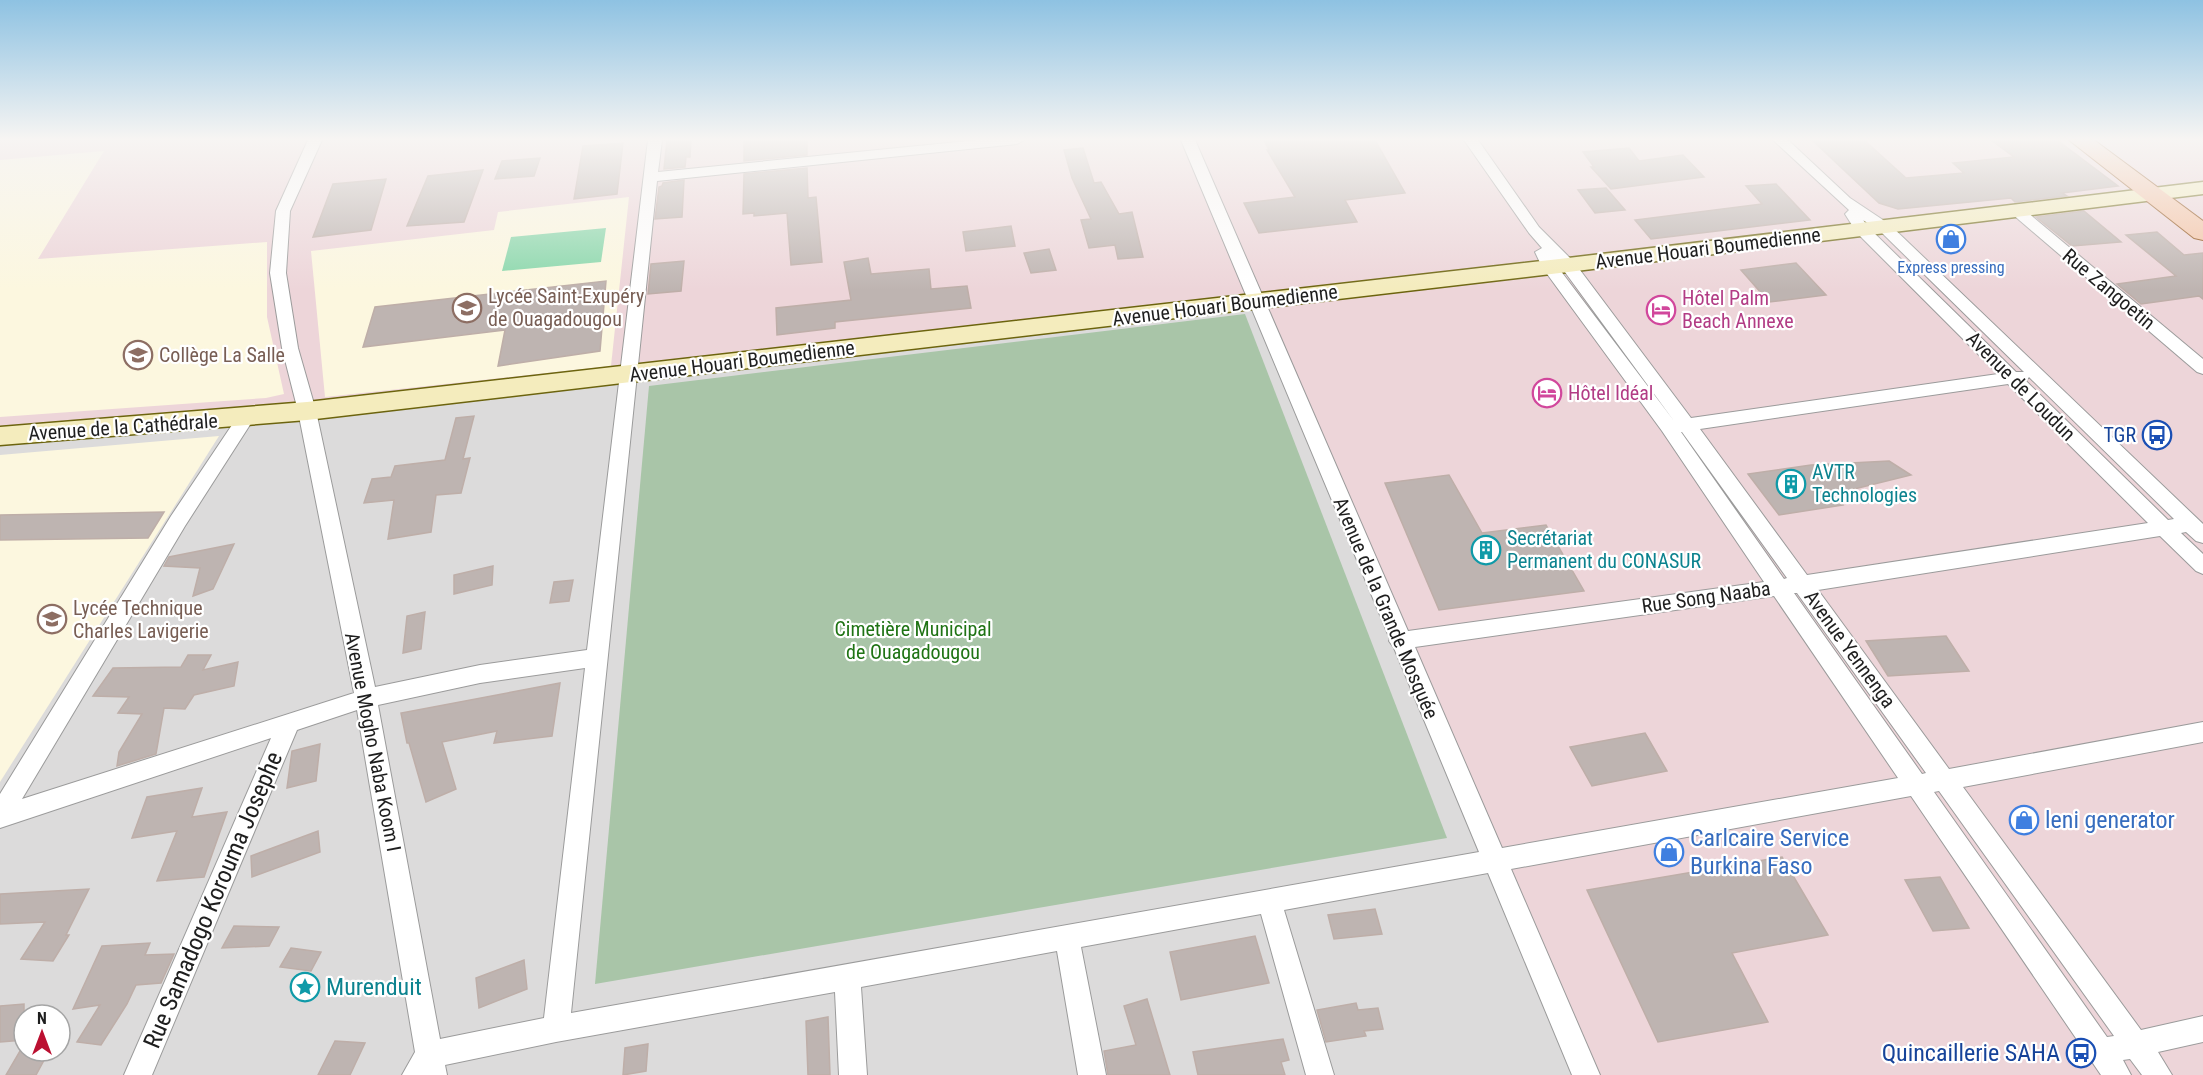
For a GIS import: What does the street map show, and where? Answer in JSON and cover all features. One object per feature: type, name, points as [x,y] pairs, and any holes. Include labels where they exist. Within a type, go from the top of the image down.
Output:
[{"type":"main road","points":[[2157,190],[2203,217]]},
{"type":"main road","name":"Avenue Houari Boumedienne","points":[[246,417],[1559,266],[2180,190]]},
{"type":"main road","points":[[2160,192],[2203,233]]},
{"type":"main road","name":"Avenue de la Cathédrale","points":[[0,436],[246,417]]},
{"type":"street","name":"Avenue Mogho Naba Koom I","points":[[292,190],[283,211],[278,273],[290,348],[307,411],[366,698],[426,1068]]},
{"type":"street","points":[[556,1029],[627,374],[649,190]]},
{"type":"street","name":"Avenue de la Grande Mosquée","points":[[1210,190],[1399,641],[1586,1075]]},
{"type":"street","name":"Avenue Yennenga","points":[[1506,190],[1677,426],[1803,584],[2158,1075]]},
{"type":"street","name":"Avenue de Loudun","points":[[1833,190],[2037,375],[2197,530]]},
{"type":"street","name":"Avenue de Loudun","points":[[1845,201],[2013,378],[2203,566]]},
{"type":"street","name":"Rue Zangoetin","points":[[2016,210],[2203,368]]},
{"type":"street","points":[[1677,426],[2037,375]]},
{"type":"street","points":[[0,816],[178,521],[246,417]]},
{"type":"street","name":"Avenue Yennenga","points":[[1677,426],[1779,587],[2117,1075]]},
{"type":"street","name":"Rue Song Naaba","points":[[1399,641],[1803,584],[2164,528],[2197,530]]},
{"type":"street","points":[[0,816],[366,698],[480,674],[597,657]]},
{"type":"street","name":"Rue Samadogo Korouma Josephe","points":[[138,1075],[288,725]]},
{"type":"street","points":[[426,1068],[556,1029],[1917,786],[2203,732]]},
{"type":"street","points":[[1269,900],[1320,1075]]},
{"type":"street","points":[[1067,938],[1092,1075]]},
{"type":"street","points":[[847,976],[853,1075]]},
{"type":"street","points":[[2100,1052],[2203,1029]]},
{"type":"shaded area","points":[[0,190],[2203,190],[2203,1075],[0,1075]]},
{"type":"shaded area","points":[[0,190],[2203,190],[2203,1075],[1586,1075],[1258,301],[0,436]]},
{"type":"shaded area","name":"Collège La Salle","points":[[0,190],[80,190],[38,259],[267,242],[267,317],[284,394],[266,398],[0,417]]},
{"type":"shaded area","name":"Lycée Saint-Exupéry de Ouagadougou","points":[[629,197],[611,366],[325,397],[311,251],[494,230],[498,212]]},
{"type":"shaded area","name":"Lycée Technique Charles Lavigerie","points":[[219,436],[0,782],[0,455]]},
{"type":"green space","points":[[606,228],[601,262],[502,271],[511,237]]},
{"type":"green space","name":"Cimetière Municipal de Ouagadougou","points":[[1245,314],[1447,838],[595,984],[649,386]]},
{"type":"building","points":[[331,190],[383,190],[371,230],[313,237]]},
{"type":"building","points":[[422,190],[476,190],[464,222],[407,226]]},
{"type":"building","points":[[576,190],[617,190],[617,194],[574,199]]},
{"type":"building","points":[[659,190],[683,190],[682,217],[655,219]]},
{"type":"building","points":[[744,190],[808,190],[808,198],[816,197],[822,262],[791,265],[787,213],[754,216],[754,213],[743,214]]},
{"type":"building","points":[[1078,190],[1106,190],[1119,214],[1132,212],[1143,257],[1118,259],[1115,245],[1089,248],[1081,220],[1091,219]]},
{"type":"building","points":[[1291,190],[1403,190],[1405,193],[1345,200],[1357,222],[1259,233],[1244,203],[1295,197]]},
{"type":"building","points":[[1578,190],[1608,190],[1625,210],[1595,213]]},
{"type":"building","points":[[1750,190],[1782,190],[1810,220],[1651,239],[1635,220],[1762,204]]},
{"type":"building","points":[[1865,190],[2085,190],[2062,193],[2067,196],[2015,202],[2011,198],[1898,209],[1879,203]]},
{"type":"building","points":[[2084,211],[2121,242],[2072,246],[2036,217]]},
{"type":"building","points":[[1011,226],[1015,246],[966,251],[963,232]]},
{"type":"building","points":[[2157,232],[2184,255],[2203,253],[2203,299],[2199,296],[2141,304],[2117,284],[2176,276],[2126,235]]},
{"type":"building","points":[[1049,249],[1056,270],[1031,273],[1024,253]]},
{"type":"building","points":[[868,258],[871,274],[929,269],[931,289],[967,286],[971,308],[835,322],[835,328],[777,335],[776,308],[851,300],[844,262]]},
{"type":"building","points":[[684,261],[681,291],[648,294],[651,264]]},
{"type":"building","points":[[1796,263],[1826,295],[1769,302],[1741,270]]},
{"type":"building","points":[[606,281],[600,351],[498,366],[505,330],[363,347],[375,307]]},
{"type":"building","points":[[474,416],[463,459],[470,458],[461,493],[436,495],[431,532],[388,539],[394,500],[364,503],[372,479],[391,477],[395,466],[445,460],[456,418]]},
{"type":"building","points":[[1889,461],[1911,475],[1834,494],[1843,505],[1779,515],[1748,474],[1811,465]]},
{"type":"building","name":"Secrétariat Permanent du CONASUR","points":[[1449,475],[1482,533],[1546,525],[1584,591],[1439,610],[1385,483]]},
{"type":"building","points":[[164,512],[148,538],[0,540],[0,515]]},
{"type":"building","points":[[234,544],[213,589],[193,596],[200,568],[164,566],[169,557]]},
{"type":"building","points":[[493,566],[492,585],[454,594],[454,575]]},
{"type":"building","points":[[573,580],[569,601],[550,603],[554,582]]},
{"type":"building","points":[[425,612],[421,649],[403,653],[407,616]]},
{"type":"building","points":[[1946,636],[1969,671],[1888,676],[1866,641]]},
{"type":"building","points":[[188,655],[211,655],[203,670],[238,662],[234,686],[194,695],[185,709],[164,708],[156,754],[117,766],[119,752],[142,714],[118,713],[129,697],[93,696],[113,668],[181,667]]},
{"type":"building","points":[[560,683],[552,736],[494,743],[497,731],[442,742],[456,789],[426,802],[409,743],[407,743],[401,713]]},
{"type":"building","points":[[1645,733],[1667,771],[1592,786],[1570,747]]},
{"type":"building","points":[[320,744],[316,781],[287,788],[292,751]]},
{"type":"building","points":[[202,788],[192,817],[227,812],[204,877],[157,881],[177,831],[132,838],[147,797]]},
{"type":"building","points":[[318,831],[320,852],[252,877],[251,856]]},
{"type":"building","points":[[1782,857],[1828,935],[1732,953],[1768,1022],[1658,1042],[1587,890]]},
{"type":"building","points":[[1940,877],[1969,928],[1933,931],[1905,880]]},
{"type":"building","points":[[89,889],[66,935],[69,935],[53,961],[21,959],[45,922],[0,924],[0,894]]},
{"type":"building","points":[[1375,909],[1382,934],[1334,939],[1328,915]]},
{"type":"building","points":[[234,926],[279,927],[269,946],[222,948]]},
{"type":"building","points":[[1255,936],[1269,983],[1181,1000],[1170,952]]},
{"type":"building","points":[[150,943],[145,955],[174,954],[161,983],[136,985],[101,1045],[77,1042],[100,1005],[73,1009],[102,946]]},
{"type":"building","points":[[291,948],[321,952],[311,971],[280,967]]},
{"type":"building","points":[[524,960],[527,989],[479,1008],[476,978]]},
{"type":"building","points":[[1147,999],[1170,1075],[1108,1075],[1104,1051],[1136,1045],[1124,1006]]},
{"type":"building","points":[[1356,1003],[1358,1010],[1378,1008],[1383,1029],[1364,1031],[1366,1036],[1326,1042],[1317,1010]]},
{"type":"building","points":[[12,1005],[12,1041],[0,1042],[0,1006]]},
{"type":"building","points":[[828,1017],[830,1075],[808,1075],[806,1021]]},
{"type":"building","points":[[1283,1039],[1289,1060],[1281,1062],[1285,1075],[1198,1075],[1193,1052]]},
{"type":"building","points":[[335,1041],[365,1043],[350,1075],[318,1075]]},
{"type":"building","points":[[648,1044],[646,1071],[623,1075],[625,1048]]},
{"type":"building","points":[[13,1063],[42,1063],[36,1075],[6,1075]]},
{"type":"place","name":"Express pressing","points":[[1951,239]]},
{"type":"place","name":"Lycée Saint-Exupéry de Ouagadougou","points":[[467,308]]},
{"type":"place","name":"Hôtel Palm Beach Annexe","points":[[1661,310]]},
{"type":"place","name":"Collège La Salle","points":[[138,355]]},
{"type":"place","name":"Hôtel Idéal","points":[[1547,393]]},
{"type":"place","name":"TGR","points":[[2157,435]]},
{"type":"place","name":"AVTR Technologies","points":[[1791,484]]},
{"type":"place","name":"Secrétariat Permanent du CONASUR","points":[[1486,550]]},
{"type":"place","name":"Lycée Technique Charles Lavigerie","points":[[52,619]]},
{"type":"place","name":"leni generator","points":[[2024,820]]},
{"type":"place","name":"Carlcaire Service Burkina Faso","points":[[1669,852]]},
{"type":"place","name":"Murenduit","points":[[305,987]]},
{"type":"place","name":"Quincaillerie SAHA","points":[[2081,1053]]}]
